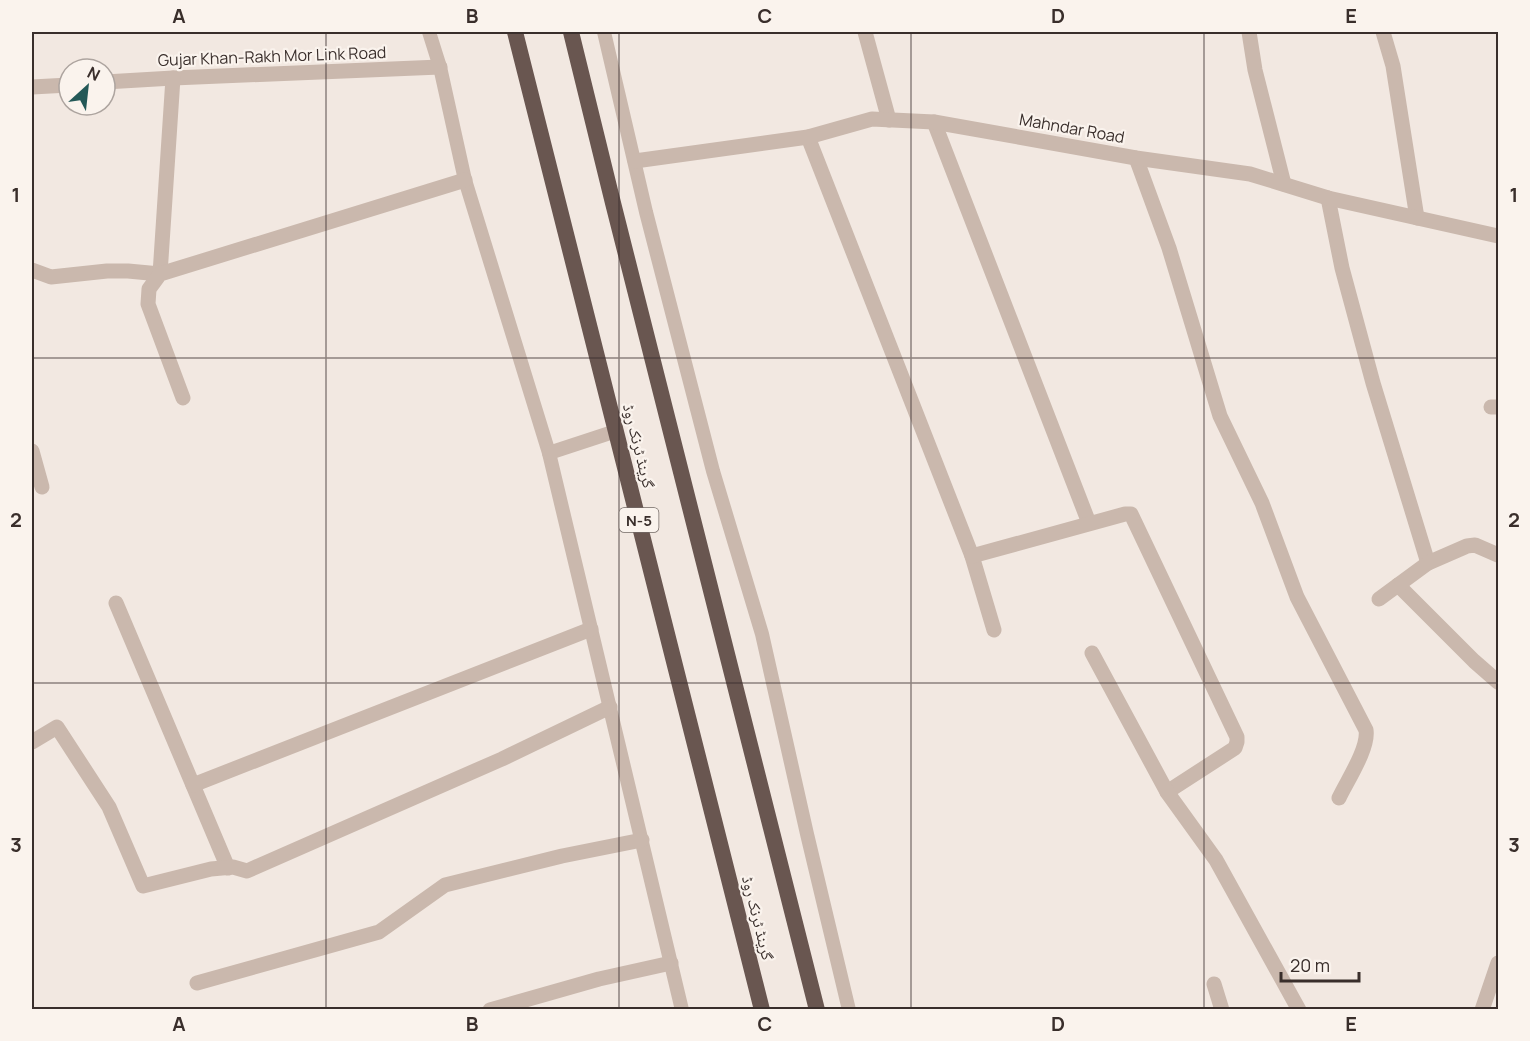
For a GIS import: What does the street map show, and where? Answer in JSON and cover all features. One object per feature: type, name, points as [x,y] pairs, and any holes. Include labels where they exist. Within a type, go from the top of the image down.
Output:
[{"type":"highway","name":"گرینڈ ٹرنک روڈ","points":[[515,32],[762,1010]]},
{"type":"highway","name":"گرینڈ ٹرنک روڈ","points":[[571,32],[817,1010]]},
{"type":"street","points":[[865,32],[889,120]]},
{"type":"street","points":[[1249,32],[1255,70],[1284,184]]},
{"type":"street","points":[[1383,32],[1394,66],[1417,218]]},
{"type":"street","name":"Gujar Khan-Rakh Mor Link Road","points":[[117,81],[440,68]]},
{"type":"street","points":[[173,78],[160,274],[149,289],[148,304],[183,398]]},
{"type":"street","points":[[32,87],[57,86]]},
{"type":"street","name":"Mahndar Road","points":[[635,162],[808,137],[872,119],[934,122],[1136,158],[1250,174],[1328,198],[1498,236]]},
{"type":"street","points":[[934,122],[1089,524]]},
{"type":"street","points":[[808,137],[972,556],[994,630]]},
{"type":"street","points":[[1136,158],[1169,248],[1220,416],[1262,503],[1296,597],[1366,730],[1365,747],[1339,798]]},
{"type":"street","points":[[32,270],[51,277],[107,270],[160,274],[465,180]]},
{"type":"street","points":[[1328,198],[1342,268],[1373,383],[1428,562]]},
{"type":"street","points":[[32,451],[42,488]]},
{"type":"street","points":[[972,556],[1131,514],[1237,737],[1235,748],[1167,792]]},
{"type":"street","points":[[1379,598],[1428,562],[1467,546],[1475,545],[1498,555]]},
{"type":"street","points":[[1398,585],[1498,682]]},
{"type":"street","points":[[116,603],[228,868]]},
{"type":"street","points":[[193,785],[591,629]]},
{"type":"street","points":[[1092,653],[1167,792],[1216,860],[1299,1010]]},
{"type":"street","points":[[32,742],[57,727],[109,807],[143,886],[211,869],[233,867],[247,871],[502,759],[610,707]]},
{"type":"street","points":[[197,983],[380,932],[445,885],[562,856],[642,840]]},
{"type":"street","points":[[490,1010],[599,979],[671,963]]},
{"type":"street","points":[[1482,1010],[1498,963]]},
{"type":"street","points":[[1214,984],[1222,1010]]},
{"type":"lane","points":[[429,32],[440,68],[465,180],[549,453],[682,1010]]},
{"type":"lane","points":[[604,32],[646,212],[713,471],[762,634],[849,1010]]},
{"type":"lane","points":[[549,453],[616,431]]}]
